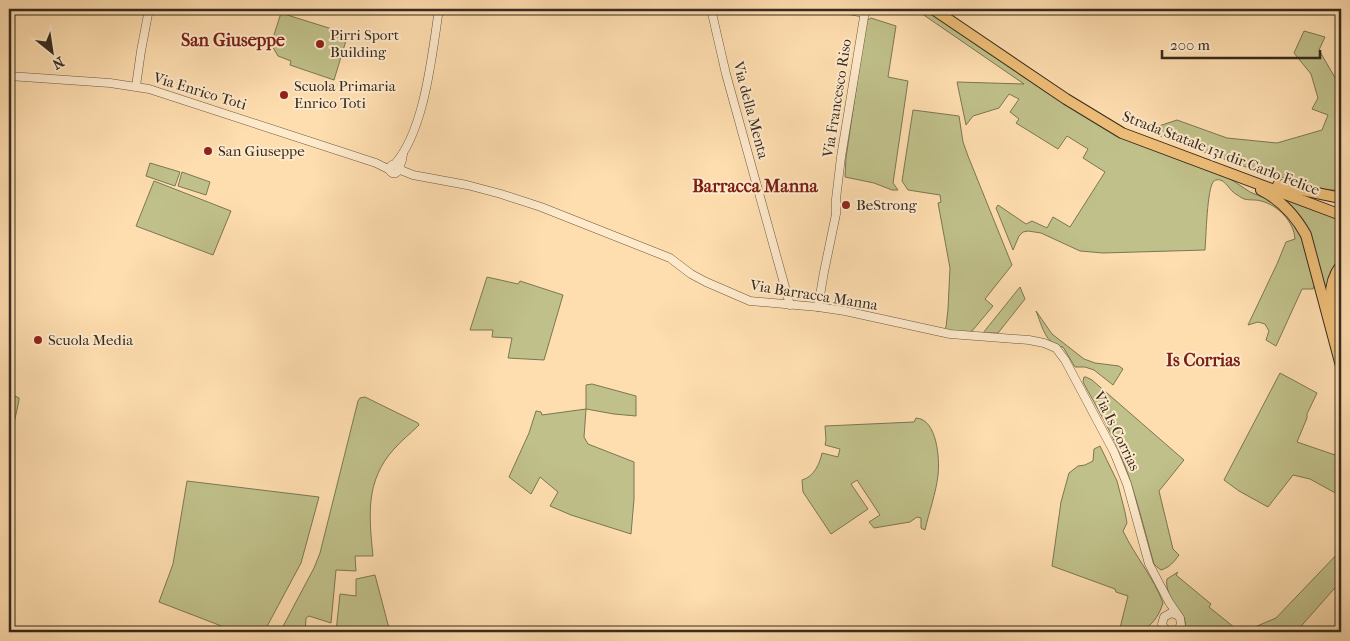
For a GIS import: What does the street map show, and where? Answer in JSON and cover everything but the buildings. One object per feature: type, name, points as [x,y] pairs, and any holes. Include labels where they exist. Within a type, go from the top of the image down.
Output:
[{"type":"highway","points":[[933,9],[943,12]]},
{"type":"highway","name":"Strada Statale 131 dir Carlo Felice","points":[[943,12],[1066,100],[1122,133],[1341,215]]},
{"type":"highway","name":"Strada Statale 131 dir Carlo Felice","points":[[943,12],[1114,122],[1147,137],[1341,209]]},
{"type":"highway","points":[[1237,175],[1246,183],[1270,195],[1283,205],[1300,223],[1306,235],[1341,366]]},
{"type":"highway","points":[[1278,185],[1336,197],[1341,196]]},
{"type":"highway","points":[[1341,266],[1331,285],[1330,303],[1336,322],[1341,330]]},
{"type":"street","points":[[136,86],[149,9]]},
{"type":"street","points":[[394,167],[403,154],[417,120],[429,78],[439,9]]},
{"type":"street","name":"Via della Menta","points":[[712,9],[726,74],[790,304]]},
{"type":"street","points":[[843,9],[859,12],[866,10]]},
{"type":"street","name":"Via Francesco Riso","points":[[818,307],[836,214],[836,199],[844,139],[866,10]]},
{"type":"street","name":"Via Enrico Toti","points":[[9,76],[118,84],[160,91],[376,163],[394,167]]},
{"type":"street","name":"Via Barracca Manna","points":[[394,167],[413,175],[468,185],[522,201],[670,258],[691,274],[715,287],[750,301],[818,307],[950,334],[1040,342]]},
{"type":"street","name":"Via Is Corrias","points":[[1040,342],[1056,348],[1062,354],[1114,452],[1127,484],[1149,564],[1177,615]]},
{"type":"street","points":[[1166,615],[1172,613],[1177,615],[1181,620],[1179,630],[1170,632],[1162,624],[1169,602]]},
{"type":"green space","points":[[915,9],[928,9],[1080,112],[1226,176],[1250,192],[1283,208],[1303,238],[1315,283],[1313,289],[1302,289],[1276,346],[1266,340],[1269,331],[1265,324],[1258,322],[1248,325],[1286,242],[1295,239],[1292,226],[1284,215],[1273,206],[1261,201],[1242,198],[1220,180],[1214,181],[1210,192],[1205,250],[1103,253],[1080,251],[1041,233],[1028,231],[1023,232],[1019,236],[1013,250],[996,208],[998,205],[1026,224],[1032,221],[1047,228],[1053,217],[1070,227],[1105,172],[1083,158],[1088,149],[1067,136],[1058,149],[1016,123],[1019,119],[1010,112],[1019,99],[1009,94],[999,108],[973,116],[966,125],[957,82],[1024,84]]},
{"type":"green space","points":[[281,13],[348,34],[334,80],[290,65],[291,61],[278,56],[271,44]]},
{"type":"green space","points":[[871,18],[896,26],[888,77],[908,81],[893,183],[898,190],[845,177],[846,158],[866,21]]},
{"type":"green space","points":[[1304,31],[1325,37],[1319,50],[1341,88],[1341,190],[1326,190],[1243,166],[1150,132],[1156,127],[1177,120],[1227,138],[1277,143],[1322,130],[1328,115],[1312,109],[1318,98],[1311,74],[1294,53]]},
{"type":"green space","points":[[913,110],[959,116],[963,142],[1012,265],[985,299],[993,306],[972,331],[947,331],[944,329],[946,327],[948,309],[950,268],[938,203],[941,202],[940,195],[908,190],[902,181]]},
{"type":"green space","points":[[150,163],[180,172],[175,186],[146,176]]},
{"type":"green space","points":[[182,172],[210,182],[206,195],[178,186]]},
{"type":"green space","points":[[154,181],[231,211],[213,255],[136,226]]},
{"type":"green space","points":[[1273,194],[1341,219],[1341,261],[1327,299],[1310,237]]},
{"type":"green space","points":[[487,277],[518,284],[520,281],[563,295],[544,360],[508,358],[512,338],[492,337],[493,330],[470,330]]},
{"type":"green space","points":[[1020,287],[1025,299],[998,333],[983,333]]},
{"type":"green space","points":[[1036,311],[1052,334],[1084,359],[1095,363],[1119,366],[1123,369],[1113,385],[1094,370],[1085,367],[1075,367],[1063,347],[1052,342],[1045,334]]},
{"type":"green space","points":[[1280,373],[1317,393],[1297,442],[1341,457],[1341,495],[1310,479],[1293,475],[1268,507],[1239,491],[1224,480]]},
{"type":"green space","points":[[1084,377],[1092,380],[1184,460],[1159,491],[1173,549],[1179,555],[1172,564],[1164,569],[1161,570],[1154,564],[1128,473],[1109,431],[1083,382]]},
{"type":"green space","points":[[592,384],[636,396],[636,416],[586,409],[586,385]]},
{"type":"green space","points":[[13,395],[19,398],[19,400],[9,447],[9,398]]},
{"type":"green space","points":[[365,397],[419,425],[394,449],[378,474],[371,500],[370,513],[373,556],[355,556],[356,571],[336,570],[331,623],[309,616],[306,618],[305,632],[280,632],[320,553],[358,401],[360,398]]},
{"type":"green space","points":[[586,409],[584,437],[588,444],[634,462],[634,499],[631,534],[571,515],[550,506],[558,492],[540,477],[531,494],[509,477],[529,433],[536,411],[541,412],[542,415]]},
{"type":"green space","points":[[916,418],[923,420],[933,432],[938,459],[937,482],[925,530],[921,528],[921,518],[917,517],[910,522],[874,528],[869,522],[880,515],[857,480],[851,484],[868,509],[831,534],[803,492],[802,480],[813,473],[822,453],[838,457],[840,449],[825,445],[825,426],[914,422]]},
{"type":"green space","points":[[1100,446],[1117,481],[1127,523],[1123,531],[1155,585],[1163,603],[1153,622],[1141,631],[1119,632],[1128,596],[1116,592],[1115,589],[1052,566],[1061,502],[1069,473],[1078,466],[1093,461],[1094,449]]},
{"type":"green space","points":[[187,481],[319,497],[301,563],[264,632],[237,632],[159,602],[173,564]]},
{"type":"green space","points":[[1341,550],[1341,581],[1296,632],[1287,632],[1285,630],[1280,632],[1243,632],[1276,618]]},
{"type":"green space","points":[[1178,572],[1176,575],[1211,604],[1209,607],[1240,632],[1183,632],[1185,619],[1173,602],[1167,586],[1167,579]]},
{"type":"green space","points":[[375,575],[390,632],[336,632],[340,594],[356,596],[356,579]]},
{"type":"place","name":"Pirri Sport Building","points":[[320,44]]},
{"type":"place","name":"Scuola Primaria Enrico Toti","points":[[284,95]]},
{"type":"place","name":"San Giuseppe","points":[[208,151]]},
{"type":"place","name":"BeStrong","points":[[846,205]]},
{"type":"place","name":"Scuola Media","points":[[38,340]]},
{"type":"district","name":"San Giuseppe","points":[[233,40]]},
{"type":"district","name":"Barracca Manna","points":[[755,186]]},
{"type":"district","name":"Is Corrias","points":[[1203,360]]}]
